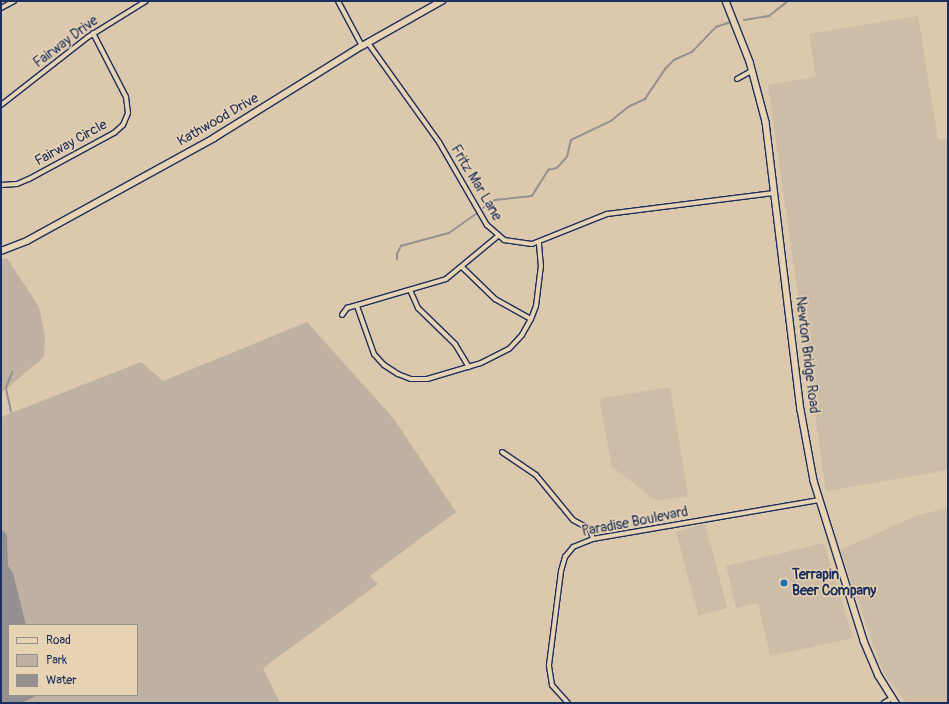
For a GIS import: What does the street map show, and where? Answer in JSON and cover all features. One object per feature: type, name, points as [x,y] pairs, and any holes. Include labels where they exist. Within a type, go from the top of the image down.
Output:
[{"type":"main road","name":"Kathwood Drive","points":[[1,252],[27,241],[214,138],[365,45],[442,1]]},
{"type":"main road","name":"Newton Bridge Road","points":[[726,1],[753,70],[765,117],[805,434],[819,500],[864,641],[879,676],[896,703]]},
{"type":"street","points":[[1,8],[14,1]]},
{"type":"street","name":"Fairway Drive","points":[[1,105],[93,33],[146,1]]},
{"type":"street","name":"Fritz Mar Lane","points":[[338,1],[365,45],[438,142],[487,225],[498,236],[518,244],[539,243],[586,221],[607,214],[774,193]]},
{"type":"street","name":"Fairway Circle","points":[[1,185],[16,184],[29,179],[114,133],[123,124],[128,113],[126,97],[93,33]]},
{"type":"street","points":[[738,79],[753,70]]},
{"type":"street","points":[[342,315],[347,308],[446,279],[498,236]]},
{"type":"street","points":[[357,306],[370,347],[378,360],[391,370],[411,379],[427,379],[491,360],[509,349],[522,335],[531,319],[536,306],[541,267],[539,243]]},
{"type":"street","points":[[462,267],[494,299],[531,319]]},
{"type":"street","points":[[410,290],[418,308],[456,344],[469,367]]},
{"type":"street","points":[[502,452],[536,475],[573,520],[590,529],[593,539]]},
{"type":"street","name":"Paradise Boulevard","points":[[568,703],[555,690],[548,672],[561,571],[565,557],[573,547],[593,539],[819,500]]},
{"type":"street","points":[[884,703],[892,698]]},
{"type":"shaded area","points":[[918,16],[938,140],[948,138],[948,470],[826,491],[768,85],[816,77],[809,34]]},
{"type":"shaded area","points":[[670,387],[688,496],[657,501],[612,467],[600,404],[603,398]]},
{"type":"shaded area","points":[[948,508],[948,703],[906,703],[883,672],[840,550],[918,515]]},
{"type":"shaded area","points":[[705,524],[728,608],[699,616],[676,532]]},
{"type":"shaded area","points":[[824,543],[853,638],[770,656],[758,603],[736,608],[726,566]]},
{"type":"green space","points":[[7,258],[39,307],[45,336],[44,357],[1,393],[1,260]]},
{"type":"green space","points":[[307,322],[394,419],[456,512],[370,576],[378,584],[263,668],[280,703],[1,703],[1,417],[141,362],[163,381]]},
{"type":"water","points":[[1,529],[7,535],[8,566],[13,573],[26,624],[8,624],[8,696],[36,696],[21,703],[1,703]]},
{"type":"waterway","points":[[744,20],[769,16],[788,1]]},
{"type":"waterway","points":[[483,208],[495,200],[532,196],[548,170],[557,168],[567,157],[571,140],[611,121],[628,107],[645,99],[665,69],[674,60],[692,52],[716,27],[728,23]]},
{"type":"waterway","points":[[397,260],[397,254],[401,246],[449,233],[476,214]]},
{"type":"waterway","points":[[11,412],[6,388],[12,372]]},
{"type":"place","name":"Terrapin Beer Company","points":[[784,583]]}]
